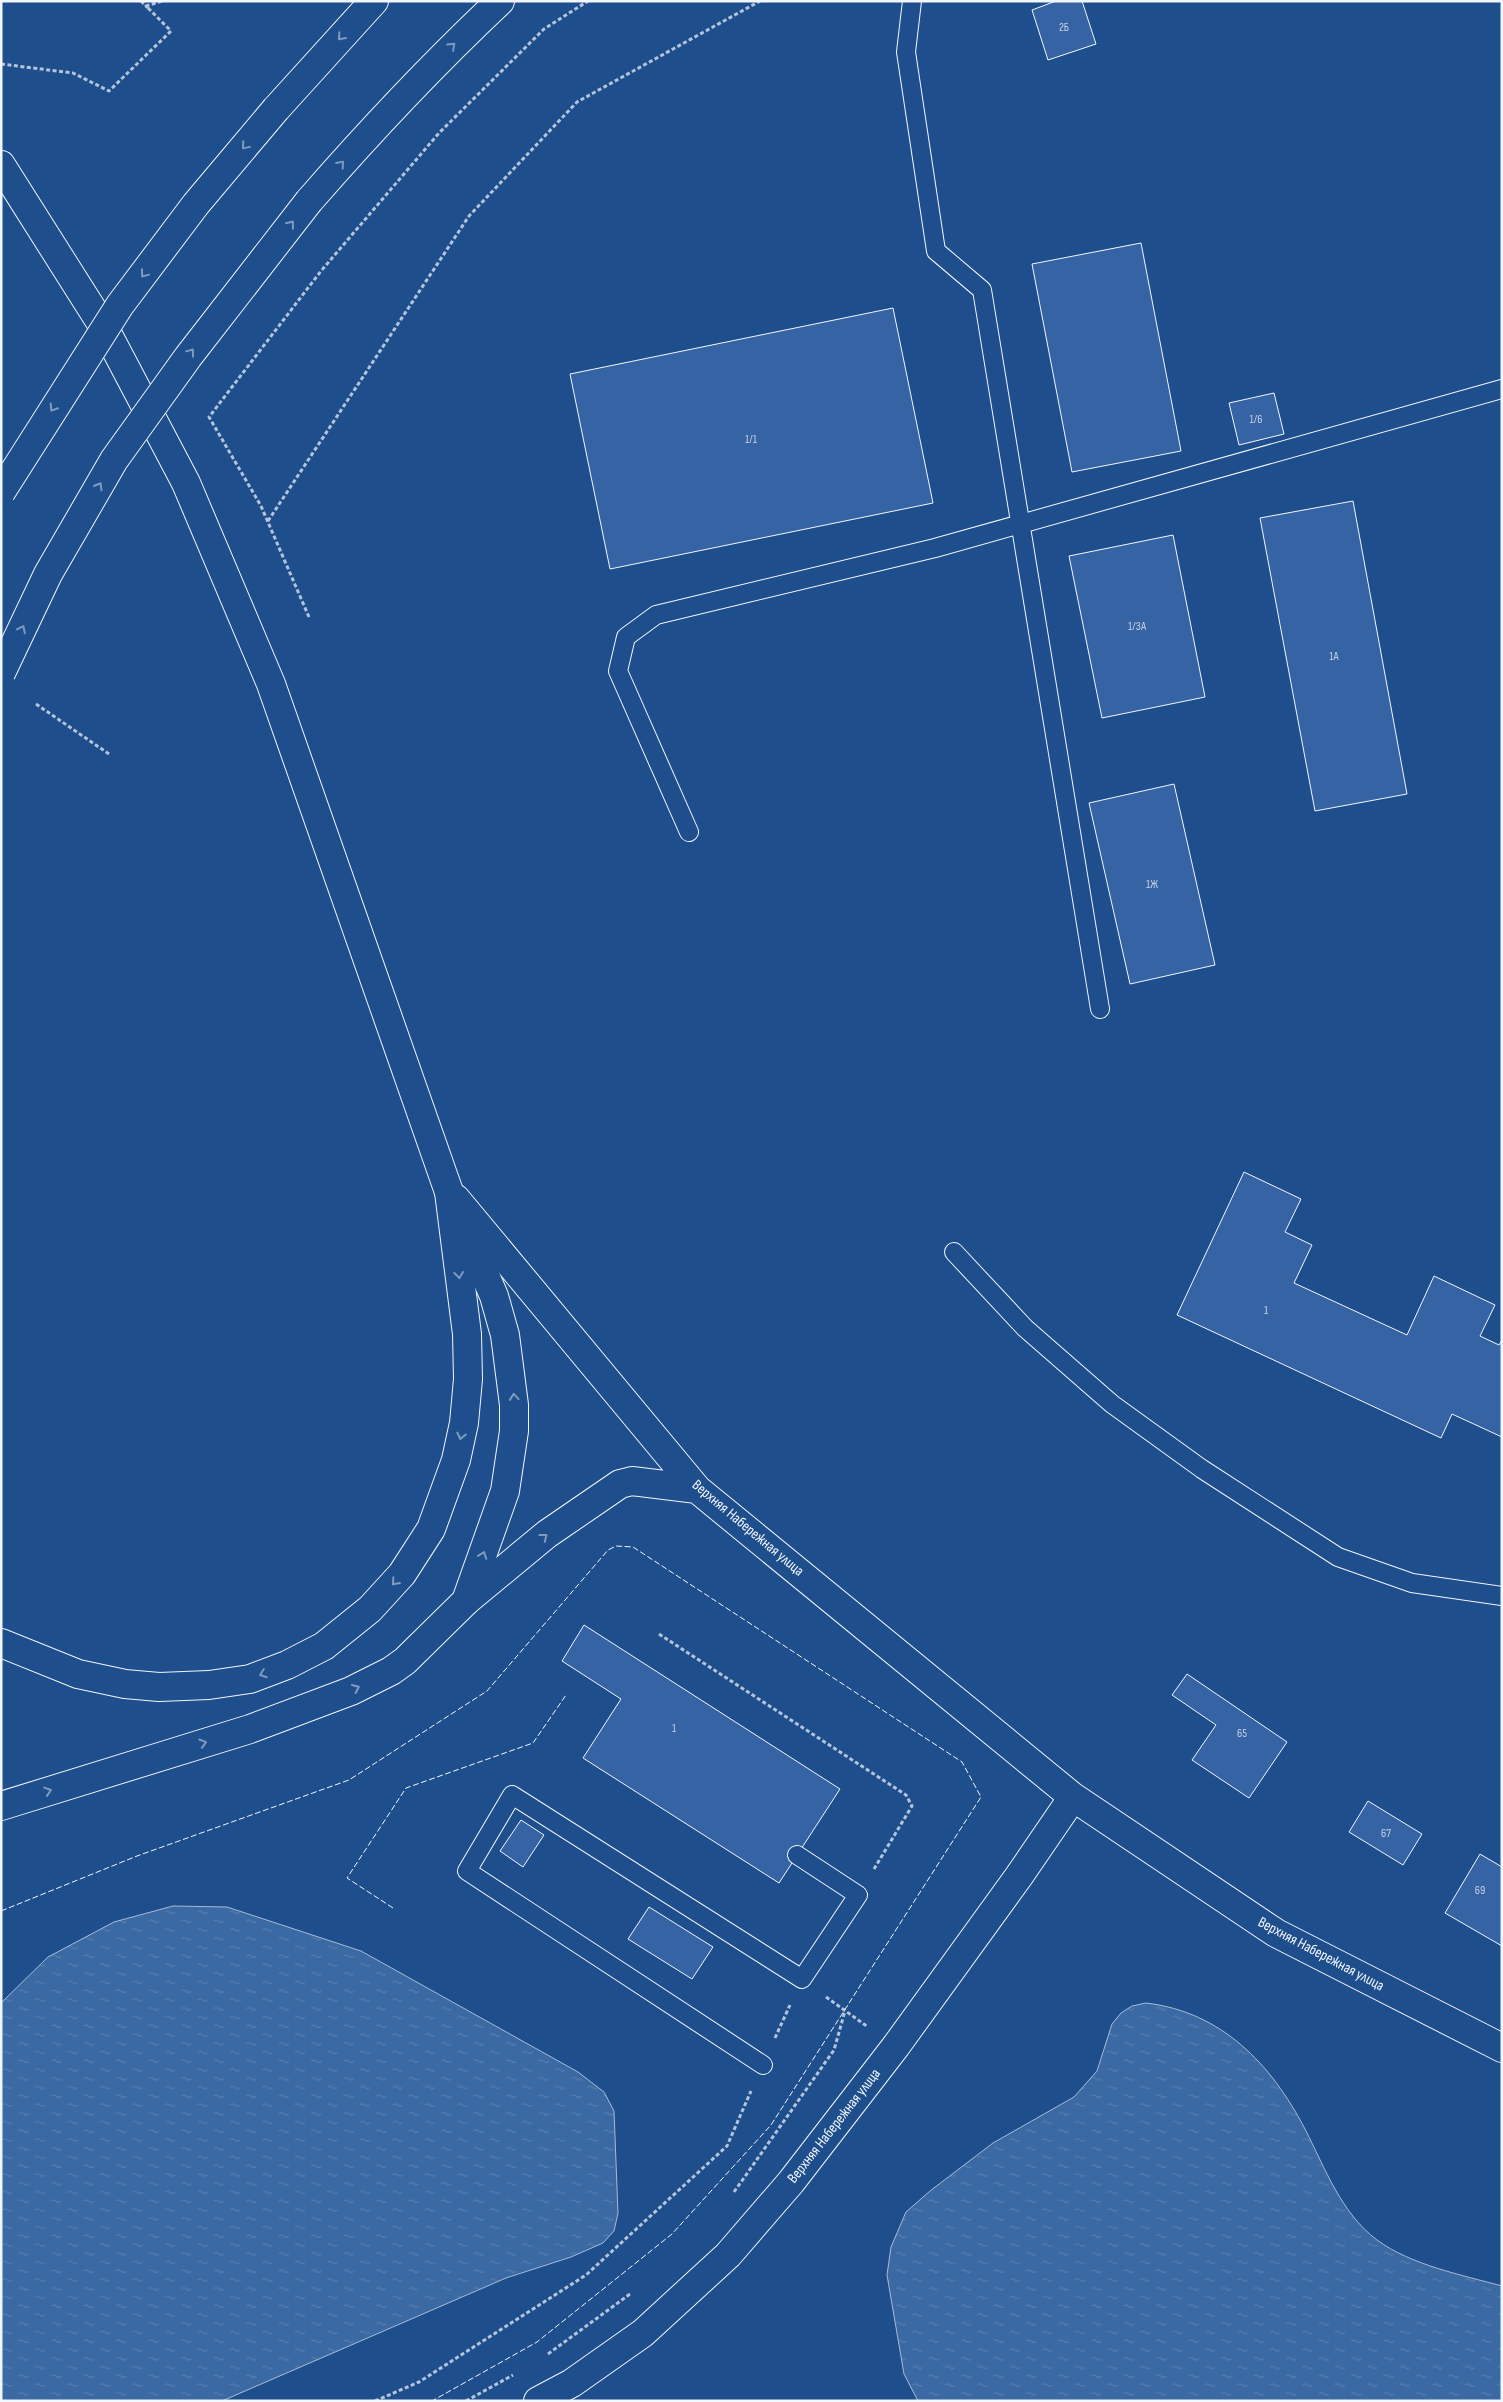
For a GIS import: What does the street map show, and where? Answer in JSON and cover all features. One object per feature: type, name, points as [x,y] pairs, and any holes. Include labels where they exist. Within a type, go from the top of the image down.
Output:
[{"type":"main road","points":[[1,492],[120,305],[196,204],[276,109],[374,1]]},
{"type":"main road","points":[[1,673],[48,574],[114,460],[188,357],[309,201],[372,128],[439,58],[500,1]]},
{"type":"main road","points":[[1,164],[106,330],[186,483],[271,684],[449,1192],[494,1296],[505,1335],[514,1405],[514,1431],[505,1491],[466,1601]]},
{"type":"main road","points":[[1,1643],[78,1674],[125,1684],[159,1687],[209,1685],[250,1679],[287,1665],[324,1646],[370,1609],[402,1574],[431,1529],[456,1460],[464,1423],[468,1379],[467,1334],[449,1192]]},
{"type":"main road","name":"Верхняя Набережная улица","points":[[449,1192],[697,1489],[1073,1796],[1276,1933],[1502,2048]]},
{"type":"main road","points":[[1,1806],[250,1728],[351,1690],[391,1671],[405,1661],[466,1601],[547,1534],[620,1484],[632,1481],[697,1489]]},
{"type":"main road","name":"Верхняя Набережная улица","points":[[538,2401],[572,2383],[643,2333],[728,2255],[791,2182],[896,2046],[1019,1876],[1073,1796]]},
{"type":"lane","points":[[912,1],[906,52],[936,251],[982,290],[1100,1009]]},
{"type":"lane","points":[[689,832],[618,671],[626,637],[656,615],[935,548],[1502,388]]},
{"type":"lane","points":[[954,1252],[1025,1328],[1112,1404],[1202,1469],[1338,1557],[1412,1583],[1502,1596]]},
{"type":"lane","points":[[763,2066],[467,1871],[512,1795],[802,1979],[858,1895],[797,1855]]},
{"type":"path","points":[[1,64],[72,73],[109,91],[171,31],[141,1]]},
{"type":"path","points":[[146,6],[162,1]]},
{"type":"path","points":[[309,617],[268,521],[209,417],[321,272],[439,133],[544,29],[588,1]]},
{"type":"path","points":[[268,521],[468,216],[577,102],[760,1]]},
{"type":"path","points":[[36,704],[109,754]]},
{"type":"path","points":[[659,1634],[906,1795],[912,1806],[858,1895]]},
{"type":"path","points":[[375,2401],[420,2382],[586,2275],[727,2146],[802,1979],[896,2046]]},
{"type":"path","points":[[729,2199],[834,2050],[845,2011]]},
{"type":"path","points":[[545,2356],[636,2290]]},
{"type":"path","points":[[466,2401],[522,2370]]},
{"type":"water","points":[[173,1906],[227,1907],[361,1951],[578,2072],[604,2092],[614,2111],[618,2213],[614,2231],[603,2243],[571,2257],[506,2278],[222,2401],[1,2401],[1,2003],[48,1957],[114,1922]]},
{"type":"water","points":[[1146,2003],[1173,2008],[1198,2017],[1221,2030],[1260,2063],[1292,2105],[1335,2189],[1353,2217],[1377,2240],[1390,2249],[1421,2263],[1502,2286],[1502,2401],[918,2401],[904,2374],[887,2275],[891,2247],[906,2212],[930,2191],[993,2143],[1074,2097],[1097,2071],[1112,2024],[1121,2013],[1132,2006]]},
{"type":"building","points":[[1056,1],[1082,1],[1096,44],[1048,60],[1032,10]]},
{"type":"building","points":[[1141,243],[1181,451],[1072,472],[1032,264]]},
{"type":"building","points":[[893,308],[933,503],[610,569],[570,374]]},
{"type":"building","points":[[1274,393],[1284,434],[1239,445],[1229,403]]},
{"type":"building","points":[[1353,501],[1407,794],[1315,811],[1260,518]]},
{"type":"building","points":[[1173,535],[1205,697],[1102,718],[1069,556]]},
{"type":"building","points":[[1174,784],[1215,965],[1130,984],[1089,803]]},
{"type":"building","points":[[1244,1172],[1301,1199],[1285,1232],[1312,1245],[1294,1283],[1407,1335],[1434,1276],[1495,1305],[1480,1336],[1499,1345],[1502,1340],[1502,1437],[1452,1414],[1441,1438],[1177,1315]]},
{"type":"building","points":[[584,1625],[840,1789],[779,1883],[583,1758],[621,1699],[562,1661]]},
{"type":"building","points":[[1187,1674],[1287,1742],[1249,1798],[1192,1760],[1216,1725],[1172,1695]]},
{"type":"building","points":[[1368,1801],[1422,1834],[1403,1865],[1349,1832]]},
{"type":"building","points":[[521,1820],[544,1835],[523,1867],[500,1851]]},
{"type":"building","points":[[1480,1854],[1502,1867],[1502,1946],[1445,1913]]},
{"type":"building","points":[[649,1907],[713,1947],[692,1979],[628,1939]]},
{"type":"fence","points":[[1,1911],[137,1856],[349,1780],[487,1691],[608,1550],[616,1546],[633,1547],[962,1762],[981,1797],[771,2125],[672,2234],[537,2342],[432,2401]]},
{"type":"fence","points":[[393,1908],[347,1878],[406,1788],[533,1743],[566,1695]]}]
